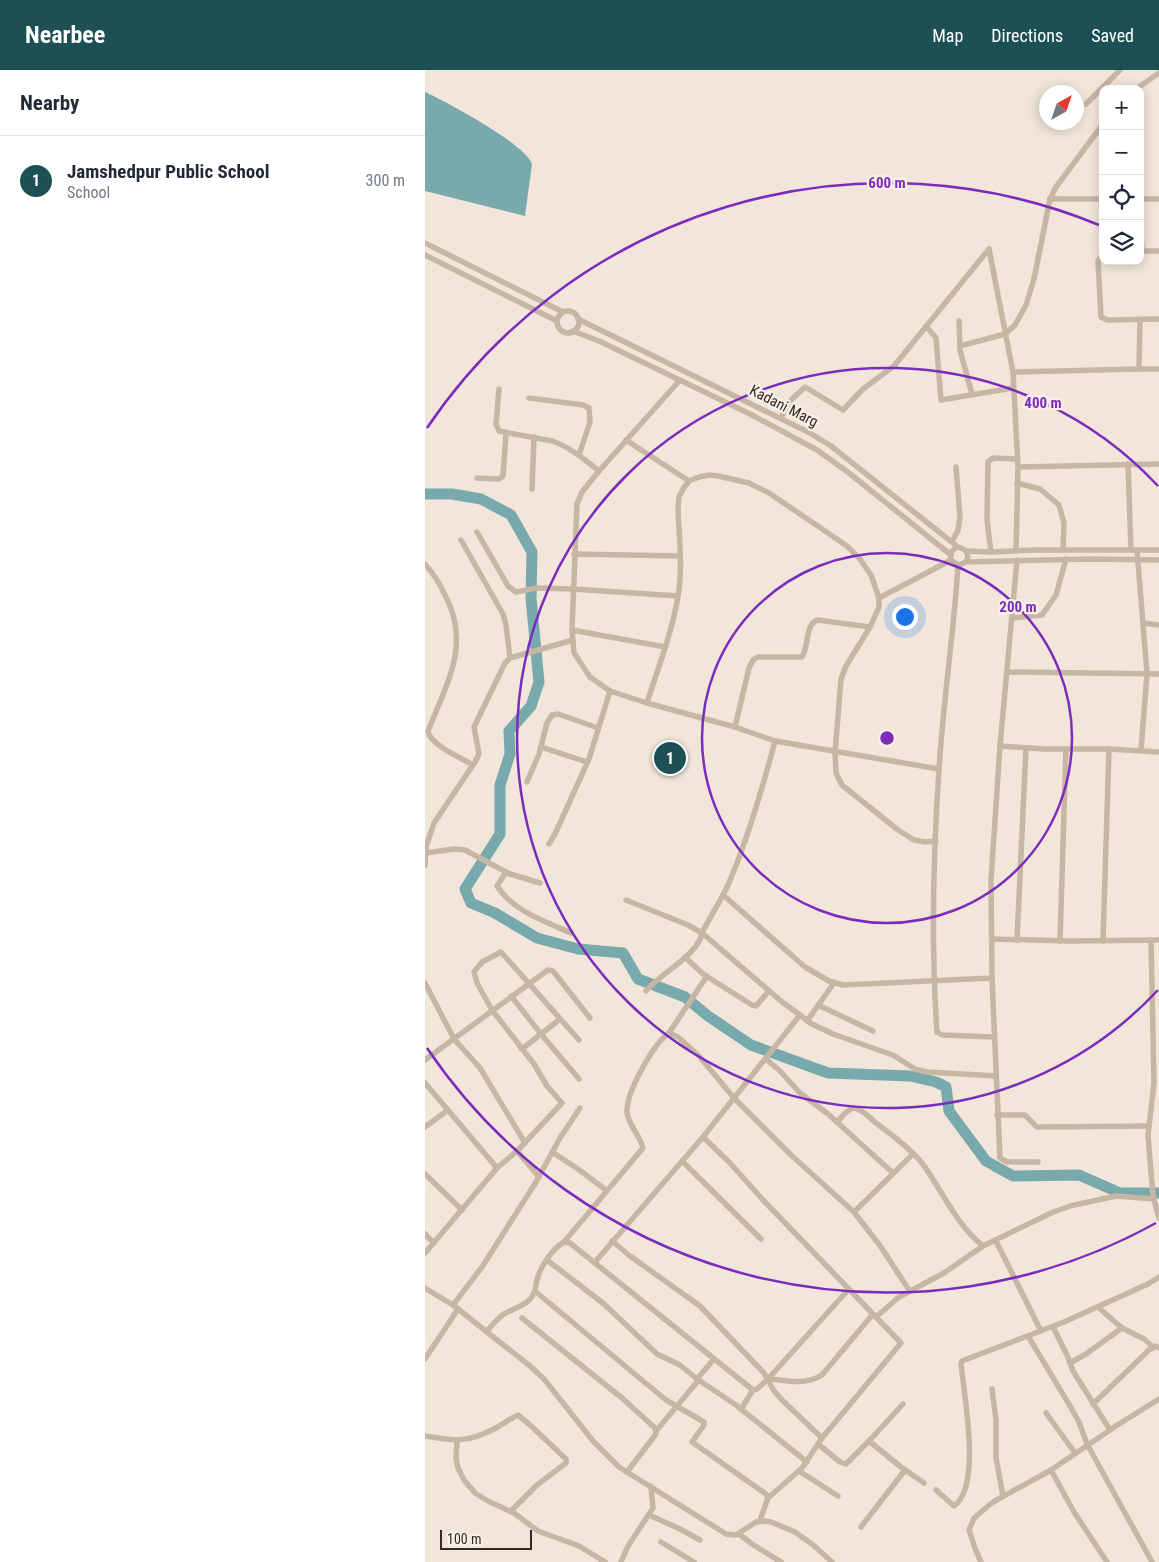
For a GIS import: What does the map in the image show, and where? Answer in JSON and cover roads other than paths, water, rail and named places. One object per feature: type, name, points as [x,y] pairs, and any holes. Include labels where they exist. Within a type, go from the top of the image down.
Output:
[{"type":"street","points":[[1086,104],[1120,70]]},
{"type":"street","points":[[1141,85],[1155,73]]},
{"type":"street","points":[[960,346],[1005,334],[1015,325],[1026,305],[1034,278],[1050,199],[1061,180],[1099,129]]},
{"type":"street","points":[[1050,199],[1099,199]]},
{"type":"street","points":[[1144,199],[1159,199]]},
{"type":"street","points":[[425,243],[563,312],[571,311],[578,319],[577,326],[573,331],[563,331],[559,327],[557,321],[563,312]]},
{"type":"street","points":[[781,418],[789,402],[805,387],[843,410],[863,389],[894,366],[989,249],[1013,372],[1018,467],[1017,551]]},
{"type":"street","points":[[1144,251],[1159,251]]},
{"type":"street","points":[[425,254],[557,321]]},
{"type":"street","points":[[1099,259],[1097,261],[1101,317],[1107,320],[1159,319]]},
{"type":"street","name":"Kadani Marg","points":[[578,319],[781,418],[831,446],[959,547]]},
{"type":"street","points":[[1139,369],[1140,320]]},
{"type":"street","points":[[959,321],[960,346],[972,394]]},
{"type":"street","points":[[926,326],[936,338],[941,400],[1013,388]]},
{"type":"street","name":"Kadani Marg","points":[[573,331],[599,341],[750,414],[817,450],[951,557]]},
{"type":"street","points":[[1013,372],[1159,369]]},
{"type":"street","points":[[679,380],[599,471],[583,492],[577,504],[572,630],[574,653],[583,668],[590,677],[610,690],[647,703],[735,727],[775,741],[835,753],[939,769]]},
{"type":"street","points":[[499,389],[496,424],[499,432],[561,443],[599,471]]},
{"type":"street","points":[[529,398],[583,404],[589,408],[590,422],[579,455]]},
{"type":"street","points":[[477,478],[499,479],[503,476],[506,433]]},
{"type":"street","points":[[532,489],[534,437]]},
{"type":"street","points":[[626,440],[689,481]]},
{"type":"street","points":[[991,552],[987,520],[988,462],[993,458],[1017,459]]},
{"type":"street","points":[[1128,464],[1134,550],[1138,560],[1147,674],[1141,750]]},
{"type":"street","points":[[1018,467],[1159,464]]},
{"type":"street","points":[[952,542],[958,530],[960,518],[956,467]]},
{"type":"street","points":[[647,703],[665,647],[678,596],[680,556],[679,497],[689,481],[709,475],[749,483],[769,493],[847,546],[860,559],[871,575],[879,598],[879,607],[870,627],[846,666],[841,679],[835,753],[836,773],[842,785],[914,840],[936,841]]},
{"type":"street","points":[[1017,483],[1040,489],[1059,505],[1064,523],[1063,550]]},
{"type":"street","points":[[477,532],[508,586],[516,592],[537,588],[678,596]]},
{"type":"street","points":[[461,540],[503,614],[510,658]]},
{"type":"street","points":[[879,598],[951,557],[953,550],[959,547],[966,551],[991,552],[1159,550]]},
{"type":"street","points":[[966,551],[968,556],[966,562]]},
{"type":"street","points":[[574,554],[680,556]]},
{"type":"street","points":[[951,557],[958,565],[939,769],[934,878],[934,981],[939,1034],[994,1037]]},
{"type":"street","points":[[1012,618],[1042,615],[1056,595],[1065,559]]},
{"type":"street","points":[[958,565],[966,562],[1017,560],[1159,560]]},
{"type":"street","points":[[1017,560],[1000,746],[991,880],[994,1037],[1000,1158],[1007,1162],[1038,1162]]},
{"type":"street","points":[[425,564],[437,579],[448,600],[458,635],[453,667],[428,731],[429,735],[438,744],[473,765]]},
{"type":"street","points":[[735,727],[749,668],[753,660],[758,657],[802,657],[814,621],[870,627]]},
{"type":"street","points":[[1143,623],[1159,625]]},
{"type":"street","points":[[572,630],[665,647]]},
{"type":"street","points":[[425,865],[430,832],[434,823],[479,754],[474,727],[505,663],[510,658],[540,651],[573,640]]},
{"type":"street","points":[[1007,672],[1159,674]]},
{"type":"street","points":[[549,844],[587,762],[610,690]]},
{"type":"street","points":[[527,782],[541,747],[547,723],[552,715],[555,714],[598,728]]},
{"type":"street","points":[[646,991],[698,943],[723,895],[743,846],[763,786],[775,741]]},
{"type":"street","points":[[1000,746],[1159,752]]},
{"type":"street","points":[[541,747],[587,762]]},
{"type":"street","points":[[1017,940],[1026,748]]},
{"type":"street","points":[[1060,941],[1066,749]]},
{"type":"street","points":[[1103,941],[1109,749]]},
{"type":"street","points":[[426,853],[459,849],[494,864],[506,872],[540,883]]},
{"type":"street","points":[[506,872],[497,886],[511,900],[527,914],[571,933]]},
{"type":"street","points":[[723,895],[805,967],[819,976],[834,982],[843,984],[992,978]]},
{"type":"street","points":[[627,900],[702,933],[807,1021],[833,1034],[893,1055],[915,1069],[927,1072],[996,1076]]},
{"type":"street","points":[[992,939],[1060,941],[1159,940]]},
{"type":"street","points":[[1151,940],[1156,1102],[1148,1134],[1154,1198],[1159,1218]]},
{"type":"street","points":[[425,1253],[497,1168],[525,1143],[562,1103],[547,1086],[492,1010],[477,984],[474,972],[483,962],[501,952],[579,1040]]},
{"type":"street","points":[[685,957],[707,976],[754,1006],[769,991]]},
{"type":"street","points":[[425,1060],[548,970],[550,970],[590,1018]]},
{"type":"street","points":[[487,1331],[505,1314],[528,1302],[536,1292],[537,1281],[547,1260],[643,1148],[627,1113],[628,1105],[641,1070],[688,1006],[707,976]]},
{"type":"street","points":[[807,1021],[834,982]]},
{"type":"street","points":[[425,984],[454,1039],[480,1068],[525,1143]]},
{"type":"street","points":[[511,996],[579,1079]]},
{"type":"street","points":[[818,1005],[873,1031]]},
{"type":"street","points":[[595,1262],[703,1137],[800,1015]]},
{"type":"street","points":[[522,1049],[560,1018]]},
{"type":"street","points":[[669,1033],[679,1037],[699,1056],[734,1098],[791,1155],[854,1212],[881,1247],[909,1290]]},
{"type":"street","points":[[767,1057],[800,1093],[819,1106],[893,1173]]},
{"type":"street","points":[[425,1083],[497,1168]]},
{"type":"street","points":[[425,1360],[580,1108]]},
{"type":"street","points":[[837,1122],[851,1108],[860,1110],[913,1154],[922,1164],[965,1227],[983,1246]]},
{"type":"street","points":[[425,1127],[448,1110]]},
{"type":"street","points":[[997,1115],[1025,1115],[1037,1127],[1149,1126]]},
{"type":"street","points":[[425,1288],[456,1307],[530,1366],[543,1379],[593,1441],[607,1456],[627,1472],[726,1534],[731,1536],[739,1534],[759,1520],[768,1498],[807,1462],[822,1438],[901,1343],[703,1137]]},
{"type":"street","points":[[517,1151],[539,1177]]},
{"type":"street","points":[[552,1152],[606,1190]]},
{"type":"street","points":[[854,1212],[913,1154]]},
{"type":"street","points":[[682,1161],[761,1239]]},
{"type":"street","points":[[425,1174],[462,1210]]},
{"type":"street","points":[[768,1379],[813,1381],[822,1375],[875,1316],[909,1290],[944,1273],[983,1246],[1051,1213],[1116,1196],[1154,1198]]},
{"type":"street","points":[[425,1234],[434,1243]]},
{"type":"street","points":[[996,1240],[1041,1331]]},
{"type":"street","points":[[613,1241],[630,1256],[700,1306],[752,1360],[768,1379],[774,1392],[822,1438]]},
{"type":"street","points":[[564,1242],[570,1243],[595,1262],[753,1390]]},
{"type":"street","points":[[547,1260],[604,1304],[650,1349],[686,1369],[697,1379],[741,1409],[807,1462]]},
{"type":"street","points":[[936,1490],[954,1506],[959,1502],[968,1481],[969,1442],[961,1364],[963,1361],[1053,1327],[1148,1284],[1159,1277]]},
{"type":"street","points":[[741,1409],[753,1390],[757,1389],[768,1379],[848,1290]]},
{"type":"street","points":[[536,1292],[666,1400],[704,1422],[705,1425],[693,1440],[694,1444],[766,1494],[768,1498]]},
{"type":"street","points":[[1093,1404],[1156,1347],[1122,1328],[1098,1307]]},
{"type":"street","points":[[522,1318],[622,1398],[656,1431]]},
{"type":"street","points":[[1053,1327],[1070,1363],[1110,1430]]},
{"type":"street","points":[[1070,1363],[1122,1328]]},
{"type":"street","points":[[1029,1336],[1079,1422],[1087,1444],[1152,1562]]},
{"type":"street","points":[[627,1472],[676,1405],[715,1359]]},
{"type":"street","points":[[992,1389],[996,1420],[996,1458],[1003,1496]]},
{"type":"street","points":[[981,1562],[971,1537],[970,1524],[978,1514],[1003,1496],[1051,1470],[1087,1444],[1159,1399]]},
{"type":"street","points":[[819,1444],[840,1462],[846,1464],[869,1442],[903,1404]]},
{"type":"street","points":[[1046,1413],[1075,1453]]},
{"type":"street","points":[[425,1436],[457,1441],[466,1440],[488,1432],[518,1416],[529,1424],[565,1459],[565,1465],[537,1486],[511,1511]]},
{"type":"street","points":[[457,1441],[456,1458],[458,1468],[464,1480],[475,1493],[511,1511],[545,1534],[579,1546],[605,1562]]},
{"type":"street","points":[[869,1442],[924,1483]]},
{"type":"street","points":[[861,1527],[905,1470]]},
{"type":"street","points":[[1051,1470],[1074,1512],[1107,1562]]},
{"type":"street","points":[[799,1471],[838,1496]]},
{"type":"street","points":[[621,1562],[628,1546],[649,1515],[654,1504],[651,1486]]},
{"type":"street","points":[[649,1515],[680,1528],[700,1540]]},
{"type":"street","points":[[759,1520],[771,1522],[795,1532],[832,1562]]},
{"type":"street","points":[[739,1534],[781,1562]]},
{"type":"street","points":[[661,1542],[694,1562]]},
{"type":"water","points":[[425,92],[484,124],[501,135],[526,156],[532,164],[525,216],[425,191]]},
{"type":"waterway","points":[[425,494],[452,494],[481,499],[511,515],[532,552],[531,598],[539,682],[531,706],[509,731],[510,754],[500,785],[500,834],[465,889],[471,903],[495,913],[537,938],[578,949],[623,953],[638,979],[685,997],[708,1016],[751,1045],[828,1073],[910,1076],[936,1082],[946,1087],[949,1111],[986,1161],[1013,1176],[1079,1175],[1120,1193],[1159,1193]]},
{"type":"place","name":"Jamshedpur Public School","points":[[670,758]]}]
